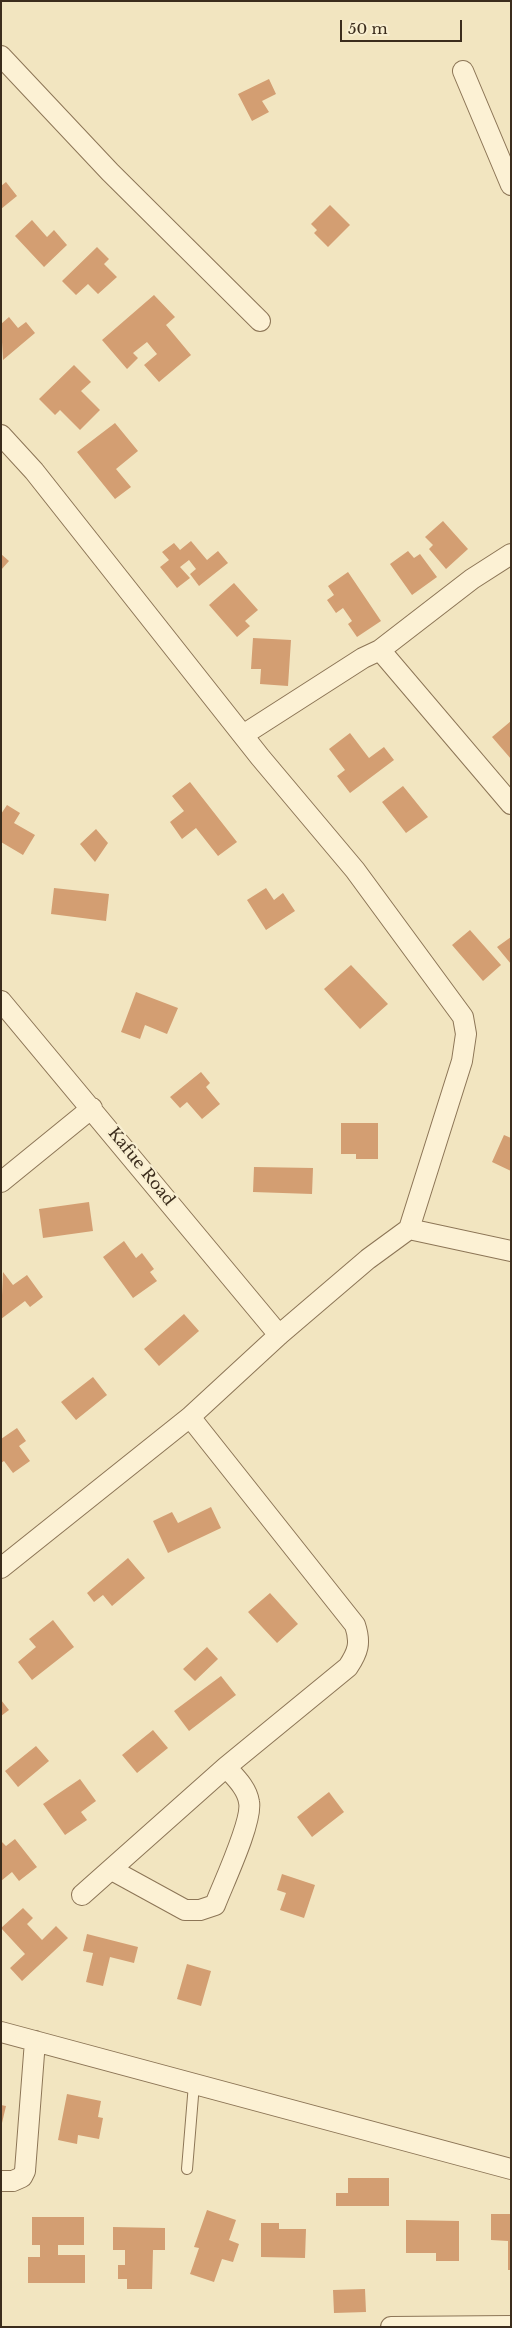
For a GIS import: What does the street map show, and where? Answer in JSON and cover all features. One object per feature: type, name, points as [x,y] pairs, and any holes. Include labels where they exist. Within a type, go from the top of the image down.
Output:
[{"type":"street","points":[[1,56],[110,172],[260,321]]},
{"type":"street","points":[[462,71],[511,185]]},
{"type":"street","points":[[1,435],[34,472],[243,735],[355,870],[463,1017],[466,1034],[462,1061],[409,1229],[368,1259],[279,1335],[190,1417],[1,1568]]},
{"type":"street","points":[[243,735],[363,658],[380,650],[472,580],[511,554]]},
{"type":"street","points":[[380,650],[511,804]]},
{"type":"street","name":"Kafue Road","points":[[1,1001],[279,1335]]},
{"type":"street","points":[[1,1182],[92,1108]]},
{"type":"street","points":[[409,1229],[511,1251]]},
{"type":"street","points":[[82,1895],[226,1767],[348,1667],[356,1654],[360,1640],[355,1625],[190,1417]]},
{"type":"street","points":[[112,1870],[185,1910],[200,1910],[215,1905],[248,1818],[250,1802],[244,1788],[226,1767]]},
{"type":"street","points":[[1,2032],[511,2169]]},
{"type":"street","points":[[1,2181],[13,2181],[22,2178],[25,2171],[35,2041]]},
{"type":"street","points":[[391,2327],[511,2326]]},
{"type":"lane","points":[[187,2169],[194,2084]]},
{"type":"building","points":[[269,79],[276,94],[262,101],[269,112],[252,121],[238,94]]},
{"type":"building","points":[[6,182],[17,196],[1,209],[1,186]]},
{"type":"building","points":[[330,205],[350,225],[328,247],[314,233],[317,230],[311,224]]},
{"type":"building","points":[[32,220],[47,237],[54,230],[67,245],[44,267],[15,236]]},
{"type":"building","points":[[97,247],[109,259],[104,264],[117,277],[98,294],[88,284],[76,295],[62,281]]},
{"type":"building","points":[[154,295],[175,317],[166,325],[191,355],[159,382],[144,365],[157,354],[147,342],[133,353],[138,358],[127,369],[102,340]]},
{"type":"building","points":[[9,317],[18,328],[26,322],[35,333],[3,360],[1,324]]},
{"type":"building","points":[[74,365],[91,382],[81,391],[100,410],[80,430],[60,410],[55,415],[39,399]]},
{"type":"building","points":[[115,423],[138,451],[116,469],[131,487],[115,499],[77,452]]},
{"type":"building","points":[[443,521],[468,549],[446,569],[429,549],[433,545],[425,537]]},
{"type":"building","points":[[191,541],[207,560],[218,551],[228,563],[199,586],[190,574],[196,569],[189,560],[180,567],[190,578],[177,588],[160,567],[169,560],[162,552],[174,543],[180,550]]},
{"type":"building","points":[[408,551],[414,558],[420,554],[437,577],[412,595],[390,564]]},
{"type":"building","points":[[1,554],[9,561],[1,570]]},
{"type":"building","points":[[348,572],[381,621],[357,637],[348,624],[352,621],[343,608],[336,613],[327,600],[334,595],[328,586]]},
{"type":"building","points":[[234,583],[258,610],[245,621],[250,626],[237,637],[209,605]]},
{"type":"building","points":[[253,638],[291,640],[288,686],[260,684],[261,669],[251,669]]},
{"type":"building","points":[[511,721],[511,759],[492,737]]},
{"type":"building","points":[[350,733],[369,758],[384,747],[394,760],[350,793],[337,776],[345,770],[329,749]]},
{"type":"building","points":[[190,782],[237,842],[218,856],[196,828],[182,839],[170,822],[184,811],[172,796]]},
{"type":"building","points":[[403,786],[428,817],[406,833],[382,802]]},
{"type":"building","points":[[7,805],[20,813],[14,823],[35,835],[23,855],[1,842],[1,814]]},
{"type":"building","points":[[96,829],[108,843],[95,862],[80,844]]},
{"type":"building","points":[[54,888],[109,894],[106,921],[51,914]]},
{"type":"building","points":[[266,888],[274,900],[283,893],[295,911],[266,930],[247,900]]},
{"type":"building","points":[[470,930],[501,965],[483,981],[452,945]]},
{"type":"building","points":[[511,937],[511,964],[497,947]]},
{"type":"building","points":[[351,965],[388,1004],[360,1029],[324,989]]},
{"type":"building","points":[[136,992],[178,1008],[167,1034],[145,1025],[140,1039],[121,1032]]},
{"type":"building","points":[[201,1072],[210,1083],[206,1087],[220,1104],[202,1119],[187,1102],[180,1108],[170,1097]]},
{"type":"building","points":[[341,1123],[378,1123],[378,1159],[356,1159],[356,1154],[341,1154]]},
{"type":"building","points":[[504,1135],[511,1138],[511,1171],[492,1162]]},
{"type":"building","points":[[254,1167],[313,1168],[312,1194],[253,1192]]},
{"type":"building","points":[[89,1202],[93,1231],[43,1238],[39,1209]]},
{"type":"building","points":[[124,1241],[136,1258],[142,1253],[154,1269],[150,1272],[157,1281],[133,1298],[103,1257]]},
{"type":"building","points":[[3,1272],[13,1285],[27,1275],[43,1297],[30,1307],[25,1301],[1,1319]]},
{"type":"building","points":[[184,1314],[199,1331],[159,1366],[144,1349]]},
{"type":"building","points":[[93,1377],[107,1395],[76,1420],[61,1402]]},
{"type":"building","points":[[17,1428],[26,1441],[19,1446],[30,1461],[13,1473],[4,1461],[1,1463],[1,1439]]},
{"type":"building","points":[[211,1507],[221,1528],[168,1553],[153,1521],[172,1512],[178,1523]]},
{"type":"building","points":[[128,1558],[145,1578],[112,1606],[103,1595],[94,1602],[87,1593]]},
{"type":"building","points":[[270,1593],[298,1624],[277,1643],[248,1612]]},
{"type":"building","points":[[53,1620],[74,1647],[32,1680],[18,1662],[36,1647],[29,1639]]},
{"type":"building","points":[[207,1647],[218,1659],[195,1681],[183,1669]]},
{"type":"building","points":[[221,1676],[236,1695],[189,1731],[174,1711]]},
{"type":"building","points":[[1,1700],[9,1710],[1,1716]]},
{"type":"building","points":[[153,1730],[168,1748],[137,1773],[122,1755]]},
{"type":"building","points":[[36,1746],[49,1761],[18,1787],[5,1771]]},
{"type":"building","points":[[80,1779],[96,1801],[81,1812],[87,1820],[65,1835],[43,1804]]},
{"type":"building","points":[[329,1792],[344,1812],[312,1837],[297,1817]]},
{"type":"building","points":[[15,1839],[37,1867],[19,1881],[12,1872],[1,1881],[1,1841],[6,1846]]},
{"type":"building","points":[[282,1874],[315,1885],[304,1918],[280,1910],[286,1893],[277,1890]]},
{"type":"building","points":[[23,1908],[33,1918],[27,1924],[42,1940],[56,1926],[68,1938],[22,1981],[10,1968],[25,1954],[1,1928]]},
{"type":"building","points":[[87,1934],[138,1947],[134,1963],[110,1957],[103,1986],[86,1982],[93,1953],[83,1951]]},
{"type":"building","points":[[187,1964],[211,1971],[201,2006],[177,1999]]},
{"type":"building","points":[[67,2094],[101,2101],[98,2117],[103,2118],[99,2139],[78,2135],[77,2144],[58,2140]]},
{"type":"building","points":[[1,2105],[6,2106],[2,2123],[1,2123]]},
{"type":"building","points":[[348,2178],[389,2178],[389,2206],[336,2206],[336,2193],[348,2193]]},
{"type":"building","points":[[207,2210],[236,2220],[229,2240],[239,2244],[233,2262],[222,2259],[214,2282],[190,2274],[199,2248],[194,2247]]},
{"type":"building","points":[[491,2214],[511,2214],[511,2270],[508,2270],[508,2241],[491,2240]]},
{"type":"building","points":[[32,2217],[84,2217],[84,2245],[58,2245],[58,2255],[85,2255],[85,2283],[28,2283],[28,2257],[40,2257],[40,2245],[32,2245]]},
{"type":"building","points":[[406,2220],[459,2221],[459,2261],[436,2261],[436,2253],[406,2253]]},
{"type":"building","points":[[261,2223],[279,2223],[279,2229],[306,2229],[305,2258],[261,2257]]},
{"type":"building","points":[[113,2227],[165,2228],[165,2250],[153,2250],[152,2289],[127,2289],[127,2279],[118,2279],[118,2265],[125,2265],[125,2250],[113,2250]]},
{"type":"building","points":[[365,2289],[366,2312],[334,2313],[333,2290]]}]
